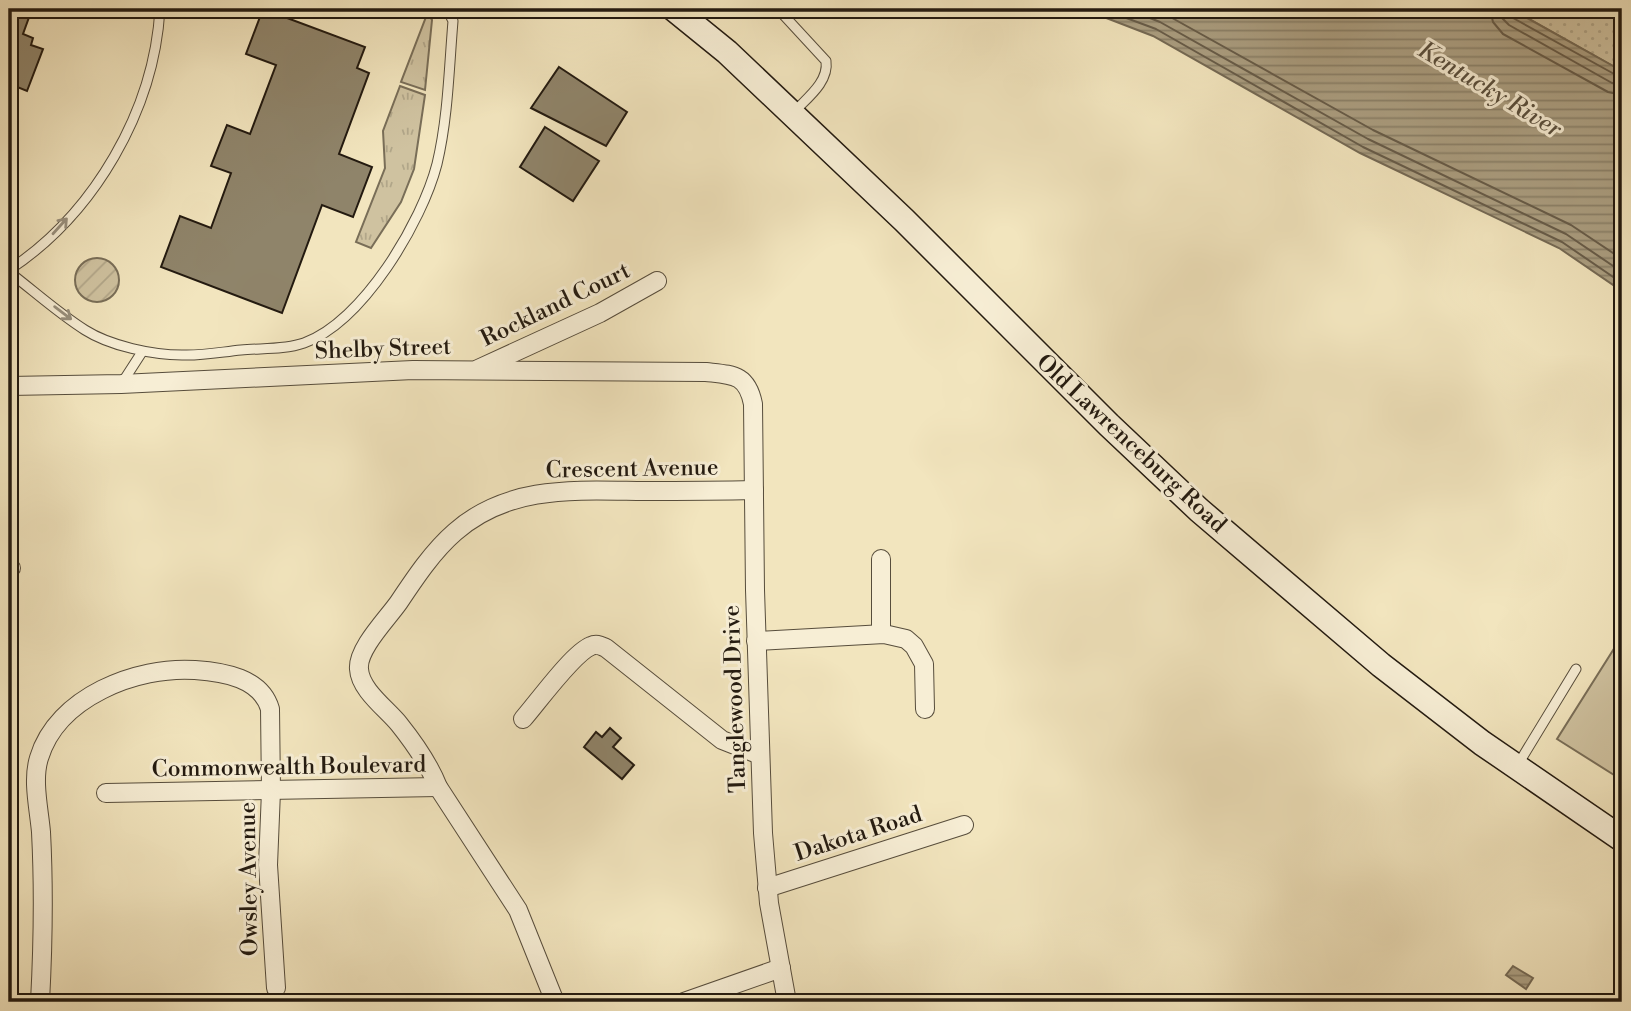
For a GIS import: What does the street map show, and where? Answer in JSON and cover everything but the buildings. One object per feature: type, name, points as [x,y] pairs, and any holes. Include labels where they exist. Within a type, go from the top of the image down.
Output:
[{"type":"main road","name":"Old Lawrenceburg Road","points":[[674,9],[727,52],[793,113],[1109,425],[1199,510],[1350,641],[1517,767],[1622,839]]},
{"type":"street","name":"Rockland Court","points":[[475,370],[620,303],[657,281]]},
{"type":"street","name":"Shelby Street","points":[[9,386],[121,384],[413,370],[475,370],[706,372],[737,377],[751,392]]},
{"type":"street","name":"Tanglewood Drive","points":[[751,392],[760,755],[767,888],[787,1002]]},
{"type":"street","name":"Crescent Avenue","points":[[438,787],[432,770],[365,684],[358,668],[370,641],[426,564],[454,532],[496,506],[545,492],[754,490]]},
{"type":"street","points":[[881,559],[881,634]]},
{"type":"street","points":[[757,641],[881,634],[906,639],[920,654],[924,664],[925,709]]},
{"type":"street","points":[[523,719],[575,659],[589,646],[598,644],[722,740],[760,755]]},
{"type":"street","name":"Owsley Avenue","points":[[40,1002],[43,912],[36,771],[44,744],[59,723],[86,698],[123,681],[165,671],[208,671],[247,681],[256,687],[268,702],[271,790],[268,865],[276,988]]},
{"type":"street","name":"Commonwealth Boulevard","points":[[106,793],[438,787],[518,910],[555,1002]]},
{"type":"street","name":"Dakota Road","points":[[767,888],[964,825]]},
{"type":"street","points":[[684,1002],[781,968]]},
{"type":"lane","points":[[160,9],[155,56],[148,84],[138,111],[113,157],[96,183],[56,231],[33,254],[9,271],[87,331],[142,352],[183,356],[265,350],[303,344],[336,325],[374,287],[411,226],[437,163],[453,21],[447,9]]},
{"type":"lane","points":[[778,9],[826,61],[827,70],[822,82],[793,113]]},
{"type":"lane","points":[[121,384],[142,352]]},
{"type":"lane","points":[[1517,767],[1576,668]]},
{"type":"green space","points":[[1511,9],[1622,9],[1622,71]]},
{"type":"green space","points":[[429,15],[432,20],[425,90],[401,82]]},
{"type":"green space","points":[[400,86],[425,95],[414,169],[401,202],[371,248],[356,242],[385,168],[383,131]]},
{"type":"green space","points":[[97,258],[112,265],[119,280],[112,295],[97,302],[82,295],[75,280],[82,265]]},
{"type":"green space","points":[[1622,636],[1622,780],[1557,739]]},
{"type":"water","name":"Kentucky River","points":[[1083,9],[1511,9],[1622,71],[1622,291],[1559,248],[1360,153],[1153,36]]},
{"type":"water","points":[[1513,966],[1533,978],[1526,989],[1506,975]]}]
